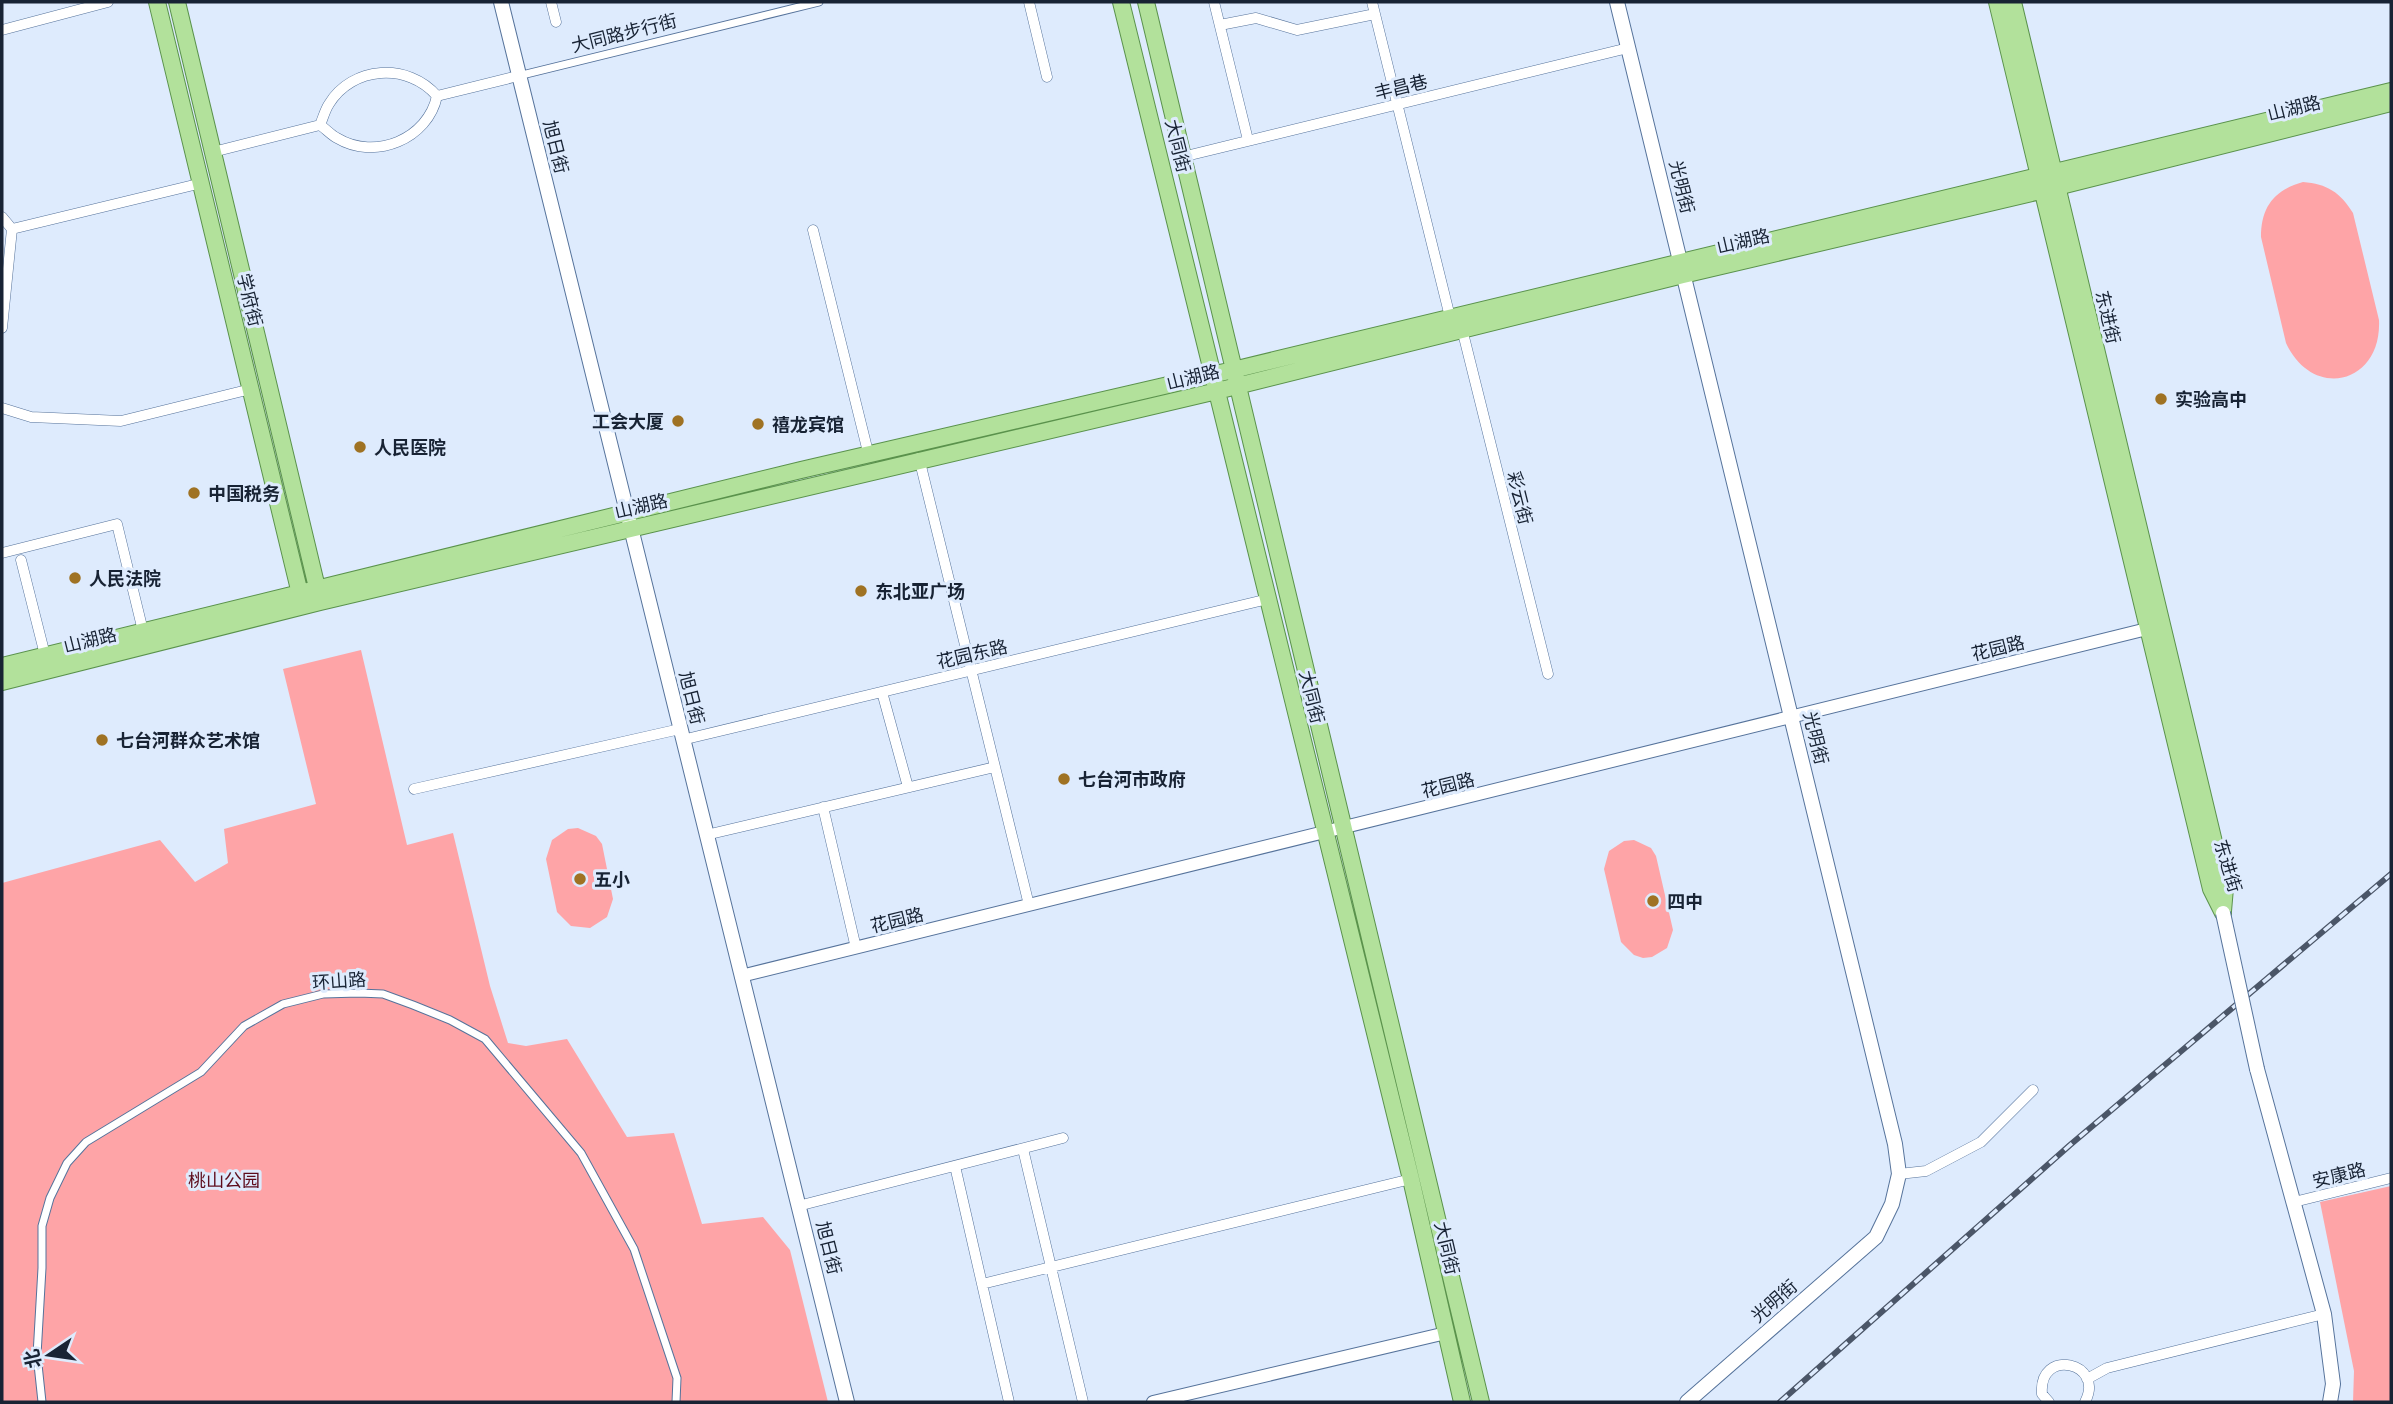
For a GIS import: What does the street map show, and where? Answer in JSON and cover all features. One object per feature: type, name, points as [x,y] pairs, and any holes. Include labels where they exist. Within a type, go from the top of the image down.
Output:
[{"type":"main road","name":"学府街","points":[[157,2],[301,600]]},
{"type":"main road","name":"学府街","points":[[177,2],[319,595]]},
{"type":"main road","name":"旭日街","points":[[500,2],[847,1402]]},
{"type":"main road","name":"大同街","points":[[1121,2],[1411,1179],[1462,1402]]},
{"type":"main road","name":"大同街","points":[[1146,2],[1481,1402]]},
{"type":"main road","name":"光明街","points":[[1617,2],[1892,1130],[1899,1174],[1892,1204],[1876,1237],[1687,1402]]},
{"type":"main road","name":"东进街","points":[[1997,2],[2048,181],[2155,627],[2211,889],[2223,913]]},
{"type":"main road","name":"东进街","points":[[2013,2],[2048,181]]},
{"type":"main road","name":"山湖路","points":[[2048,181],[2391,91]]},
{"type":"main road","name":"山湖路","points":[[2,682],[319,595],[628,520],[916,443],[1213,374],[1236,377],[1455,326],[1681,268],[2391,103]]},
{"type":"main road","points":[[217,247],[228,252],[235,243]]},
{"type":"main road","name":"山湖路","points":[[628,520],[920,461],[1217,391],[1236,377]]},
{"type":"main road","name":"山湖路","points":[[2,666],[143,631],[301,600]]},
{"type":"main road","points":[[2223,913],[2257,1069],[2324,1314],[2333,1384],[2330,1402]]},
{"type":"street","points":[[2,30],[108,2]]},
{"type":"street","points":[[551,2],[556,22]]},
{"type":"street","name":"大同路步行街","points":[[518,76],[819,2]]},
{"type":"street","points":[[1028,2],[1047,77]]},
{"type":"street","points":[[1214,2],[1248,140]]},
{"type":"street","name":"彩云街","points":[[1373,2],[1455,326],[1548,674]]},
{"type":"street","points":[[1220,25],[1255,18],[1297,30],[1376,14]]},
{"type":"street","name":"丰昌巷","points":[[1182,156],[1629,48]]},
{"type":"street","points":[[320,125],[329,104],[339,92],[369,74],[385,71],[405,75],[425,84],[437,96]]},
{"type":"street","points":[[437,96],[518,76]]},
{"type":"street","points":[[320,125],[337,139],[352,145],[372,148],[386,146],[402,142],[412,135],[432,111],[437,96]]},
{"type":"street","points":[[213,152],[320,125]]},
{"type":"street","points":[[12,229],[202,183]]},
{"type":"street","points":[[2,218],[12,229],[2,328]]},
{"type":"street","points":[[813,230],[869,456]]},
{"type":"street","points":[[2,408],[31,417],[121,421],[251,389]]},
{"type":"street","points":[[916,443],[1029,905]]},
{"type":"street","points":[[2,553],[117,524],[143,631]]},
{"type":"street","points":[[21,560],[45,655]]},
{"type":"street","name":"花园东路","points":[[414,789],[882,692],[1268,599]]},
{"type":"street","name":"花园路","points":[[741,976],[2155,627]]},
{"type":"street","points":[[882,692],[908,788]]},
{"type":"street","points":[[706,835],[995,767]]},
{"type":"street","points":[[823,807],[856,948]]},
{"type":"street","name":"环山路","points":[[42,1402],[37,1355],[43,1268],[42,1226],[50,1198],[67,1163],[86,1142],[201,1072],[244,1026],[283,1004],[323,994],[359,993],[383,995],[413,1005],[450,1020],[485,1039],[581,1153],[634,1250],[677,1378],[676,1402]]},
{"type":"street","points":[[1899,1174],[1926,1171],[1981,1142],[2033,1090]]},
{"type":"street","points":[[798,1206],[1063,1138]]},
{"type":"street","points":[[1023,1149],[1083,1402]]},
{"type":"street","points":[[955,1166],[1009,1402]]},
{"type":"street","name":"安康路","points":[[2294,1202],[2391,1178]]},
{"type":"street","points":[[982,1284],[1411,1179]]},
{"type":"street","points":[[2087,1379],[2107,1368],[2324,1314]]},
{"type":"street","points":[[1153,1402],[1446,1333]]},
{"type":"street","points":[[2045,1401],[2041,1386],[2043,1378],[2055,1366],[2070,1364],[2083,1372],[2087,1379],[2089,1394],[2085,1402]]},
{"type":"green space","points":[[2303,182],[2332,190],[2353,213],[2379,320],[2377,342],[2370,359],[2358,371],[2344,377],[2328,378],[2312,373],[2298,361],[2286,343],[2261,237],[2263,217],[2271,201],[2284,190]]},
{"type":"green space","name":"桃山公园","points":[[361,650],[407,845],[453,833],[490,986],[508,1043],[526,1046],[567,1039],[627,1137],[674,1133],[702,1224],[763,1217],[790,1250],[828,1402],[2,1402],[2,883],[160,840],[195,882],[228,863],[224,829],[316,804],[283,669]]},
{"type":"green space","name":"五小","points":[[578,828],[596,836],[602,844],[613,899],[607,917],[590,928],[571,926],[557,912],[546,859],[552,840],[568,829]]},
{"type":"green space","points":[[1634,840],[1651,848],[1656,856],[1673,930],[1667,948],[1652,957],[1634,955],[1621,942],[1604,869],[1609,851],[1624,841]]},
{"type":"green space","points":[[2391,1186],[2391,1402],[2353,1402],[2354,1371],[2320,1202]]},
{"type":"railway","points":[[1780,1402],[2070,1145],[2391,874]]},
{"type":"place","name":"实验高中","points":[[2161,399]]},
{"type":"place","name":"工会大厦","points":[[678,421]]},
{"type":"place","name":"禧龙宾馆","points":[[758,424]]},
{"type":"place","name":"人民医院","points":[[360,447]]},
{"type":"place","name":"中国税务","points":[[194,493]]},
{"type":"place","name":"人民法院","points":[[75,578]]},
{"type":"place","name":"东北亚广场","points":[[861,591]]},
{"type":"place","name":"七台河群众艺术馆","points":[[102,740]]},
{"type":"place","name":"七台河市政府","points":[[1064,779]]},
{"type":"place","name":"五小","points":[[580,879]]},
{"type":"place","name":"四中","points":[[1653,901]]}]
